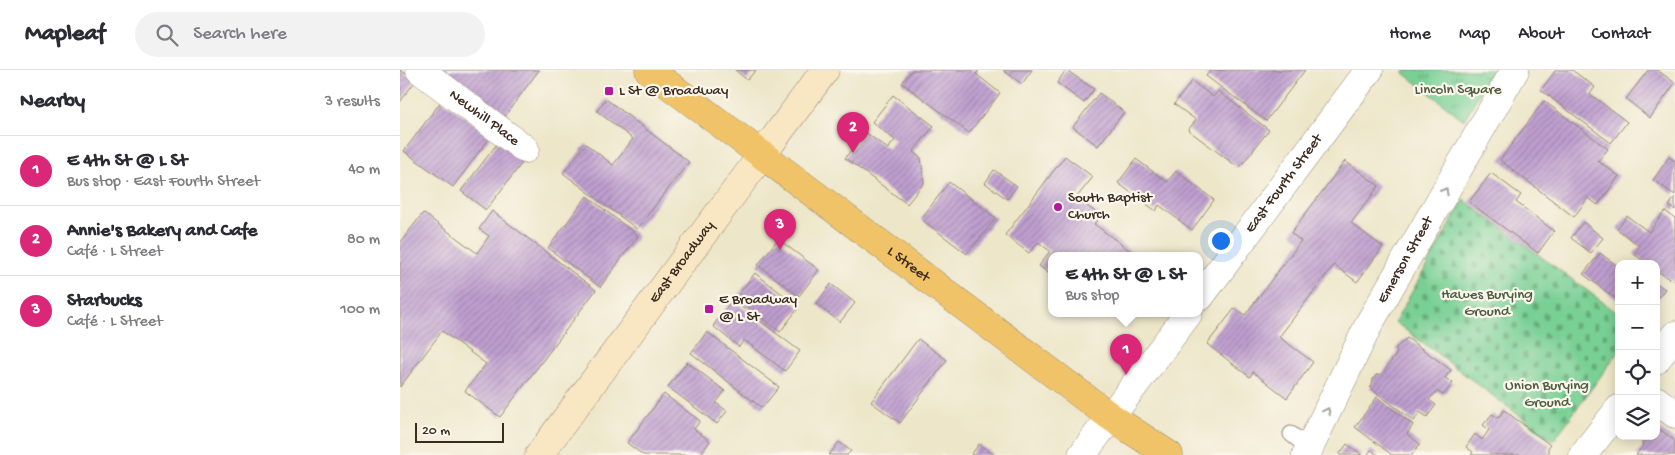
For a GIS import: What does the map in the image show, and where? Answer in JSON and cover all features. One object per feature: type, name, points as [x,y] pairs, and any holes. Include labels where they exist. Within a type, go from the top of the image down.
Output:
[{"type":"main road","name":"L Street","points":[[649,70],[1111,416],[1169,455]]},
{"type":"main road","name":"East Broadway","points":[[539,455],[825,70]]},
{"type":"street","name":"Newhill Place","points":[[420,70],[525,148]]},
{"type":"street","name":"East Fourth Street","points":[[1203,294],[1369,70]]},
{"type":"street","name":"Emerson Street","points":[[1302,446],[1370,322],[1515,70]]},
{"type":"street","points":[[1082,455],[1186,317]]},
{"type":"street","points":[[1660,355],[1675,335]]},
{"type":"street","points":[[1660,403],[1675,414]]},
{"type":"street","points":[[1584,455],[1615,414]]},
{"type":"green space","name":"Lincoln Square","points":[[1406,70],[1492,70],[1464,120],[1404,73]]},
{"type":"green space","name":"Hawes Burying Ground","points":[[1464,200],[1615,311],[1615,356],[1553,441],[1395,322]]},
{"type":"building","points":[[400,70],[416,80],[400,102]]},
{"type":"building","points":[[435,70],[539,70],[502,120]]},
{"type":"building","points":[[735,70],[756,70],[747,80]]},
{"type":"building","points":[[912,70],[979,70],[976,74],[1000,93],[969,133],[902,83]]},
{"type":"building","points":[[1003,70],[1032,70],[1022,84]]},
{"type":"building","points":[[1066,70],[1094,89],[1084,103],[1057,83]]},
{"type":"building","points":[[1211,70],[1305,70],[1266,121],[1206,76]]},
{"type":"building","points":[[1556,70],[1572,70],[1595,87],[1590,94],[1627,122],[1611,143],[1541,90]]},
{"type":"building","points":[[1648,70],[1657,70],[1675,83],[1650,118],[1626,99]]},
{"type":"building","points":[[1192,81],[1213,97],[1218,91],[1269,130],[1239,168],[1188,130],[1196,120],[1174,104]]},
{"type":"building","points":[[1099,93],[1124,112],[1098,146],[1073,127]]},
{"type":"building","points":[[893,95],[934,126],[913,152],[921,158],[924,183],[907,204],[845,158],[865,132],[888,149],[895,140],[872,122]]},
{"type":"building","points":[[606,99],[689,162],[637,229],[563,173],[586,144],[613,165],[633,139],[597,111]]},
{"type":"building","points":[[442,100],[491,136],[453,187],[404,151]]},
{"type":"building","points":[[1544,101],[1608,149],[1598,161],[1619,176],[1598,205],[1588,198],[1574,217],[1500,160]]},
{"type":"building","points":[[500,140],[525,159],[486,210],[461,191]]},
{"type":"building","name":"South Baptist Church","points":[[1065,156],[1093,177],[1076,198],[1101,216],[1094,224],[1132,252],[1049,252],[1038,242],[1029,253],[1005,235]]},
{"type":"building","points":[[1669,157],[1675,161],[1675,195],[1653,180]]},
{"type":"building","points":[[1136,159],[1167,182],[1176,171],[1214,200],[1192,230],[1159,205],[1156,211],[1118,183]]},
{"type":"building","points":[[1345,161],[1379,186],[1351,223],[1383,247],[1357,282],[1334,265],[1279,337],[1313,362],[1287,398],[1253,372],[1250,377],[1207,344],[1235,308],[1245,315],[1301,241],[1291,233]]},
{"type":"building","points":[[994,170],[1017,186],[1007,199],[985,183]]},
{"type":"building","points":[[1491,173],[1521,195],[1516,202],[1554,231],[1538,253],[1469,202]]},
{"type":"building","points":[[949,182],[996,218],[967,254],[921,219]]},
{"type":"building","points":[[587,196],[638,236],[600,287],[548,248]]},
{"type":"building","points":[[1675,197],[1675,210],[1669,206]]},
{"type":"building","points":[[492,211],[596,290],[500,417],[465,391],[486,364],[442,331],[400,387],[400,243],[423,213],[477,253],[489,236],[479,229]]},
{"type":"building","points":[[1665,211],[1675,218],[1675,279],[1672,281],[1660,273],[1660,260],[1642,260],[1634,254],[1640,246],[1617,229],[1627,216],[1649,232]]},
{"type":"building","points":[[1583,222],[1603,238],[1591,253],[1571,238]]},
{"type":"building","points":[[778,239],[819,270],[799,296],[758,265]]},
{"type":"building","points":[[1600,253],[1615,264],[1615,298],[1583,274]]},
{"type":"building","name":"South Baptist Church","points":[[1048,254],[1048,273],[1039,266]]},
{"type":"building","points":[[755,273],[799,307],[780,332],[736,298]]},
{"type":"building","points":[[831,284],[855,303],[840,322],[816,304]]},
{"type":"building","points":[[1660,286],[1665,289],[1660,295]]},
{"type":"building","points":[[732,300],[800,351],[785,371],[744,340],[739,347],[713,326]]},
{"type":"building","points":[[707,332],[779,387],[762,408],[691,353]]},
{"type":"building","points":[[1407,338],[1451,370],[1445,378],[1453,383],[1443,395],[1437,391],[1429,400],[1436,405],[1427,417],[1420,412],[1414,421],[1370,388],[1373,379],[1376,375],[1382,374],[1397,353],[1396,348]]},
{"type":"building","points":[[918,339],[947,360],[900,423],[871,402]]},
{"type":"building","points":[[687,362],[725,391],[716,403],[727,411],[717,424],[668,387]]},
{"type":"building","points":[[664,394],[700,421],[694,429],[710,441],[700,455],[643,455],[627,443]]},
{"type":"building","points":[[1377,397],[1413,425],[1407,434],[1420,444],[1412,455],[1392,455],[1355,427]]},
{"type":"building","points":[[1504,410],[1550,445],[1548,455],[1471,455],[1473,452],[1466,447],[1475,434],[1482,440],[1489,430],[1483,425],[1492,414],[1498,418]]},
{"type":"building","points":[[1660,430],[1675,441],[1675,455],[1636,455],[1643,446],[1641,440],[1660,440]]},
{"type":"building","points":[[839,442],[851,451],[847,455],[829,455]]},
{"type":"building","points":[[979,444],[994,455],[971,455]]},
{"type":"building","points":[[1347,444],[1362,455],[1339,455]]},
{"type":"building","points":[[1371,450],[1378,455],[1367,455]]},
{"type":"place","name":"L St @ Broadway","points":[[609,91]]},
{"type":"place","name":"Annie's Bakery and Cafe","points":[[853,153]]},
{"type":"place","name":"South Baptist Church","points":[[1058,207]]},
{"type":"place","name":"Starbucks","points":[[780,250]]},
{"type":"place","name":"E Broadway @ L St","points":[[709,309]]},
{"type":"place","name":"E 4th St @ L St","points":[[1126,375]]},
{"type":"park label","name":"Union Burying Ground","points":[[1547,394]]}]
